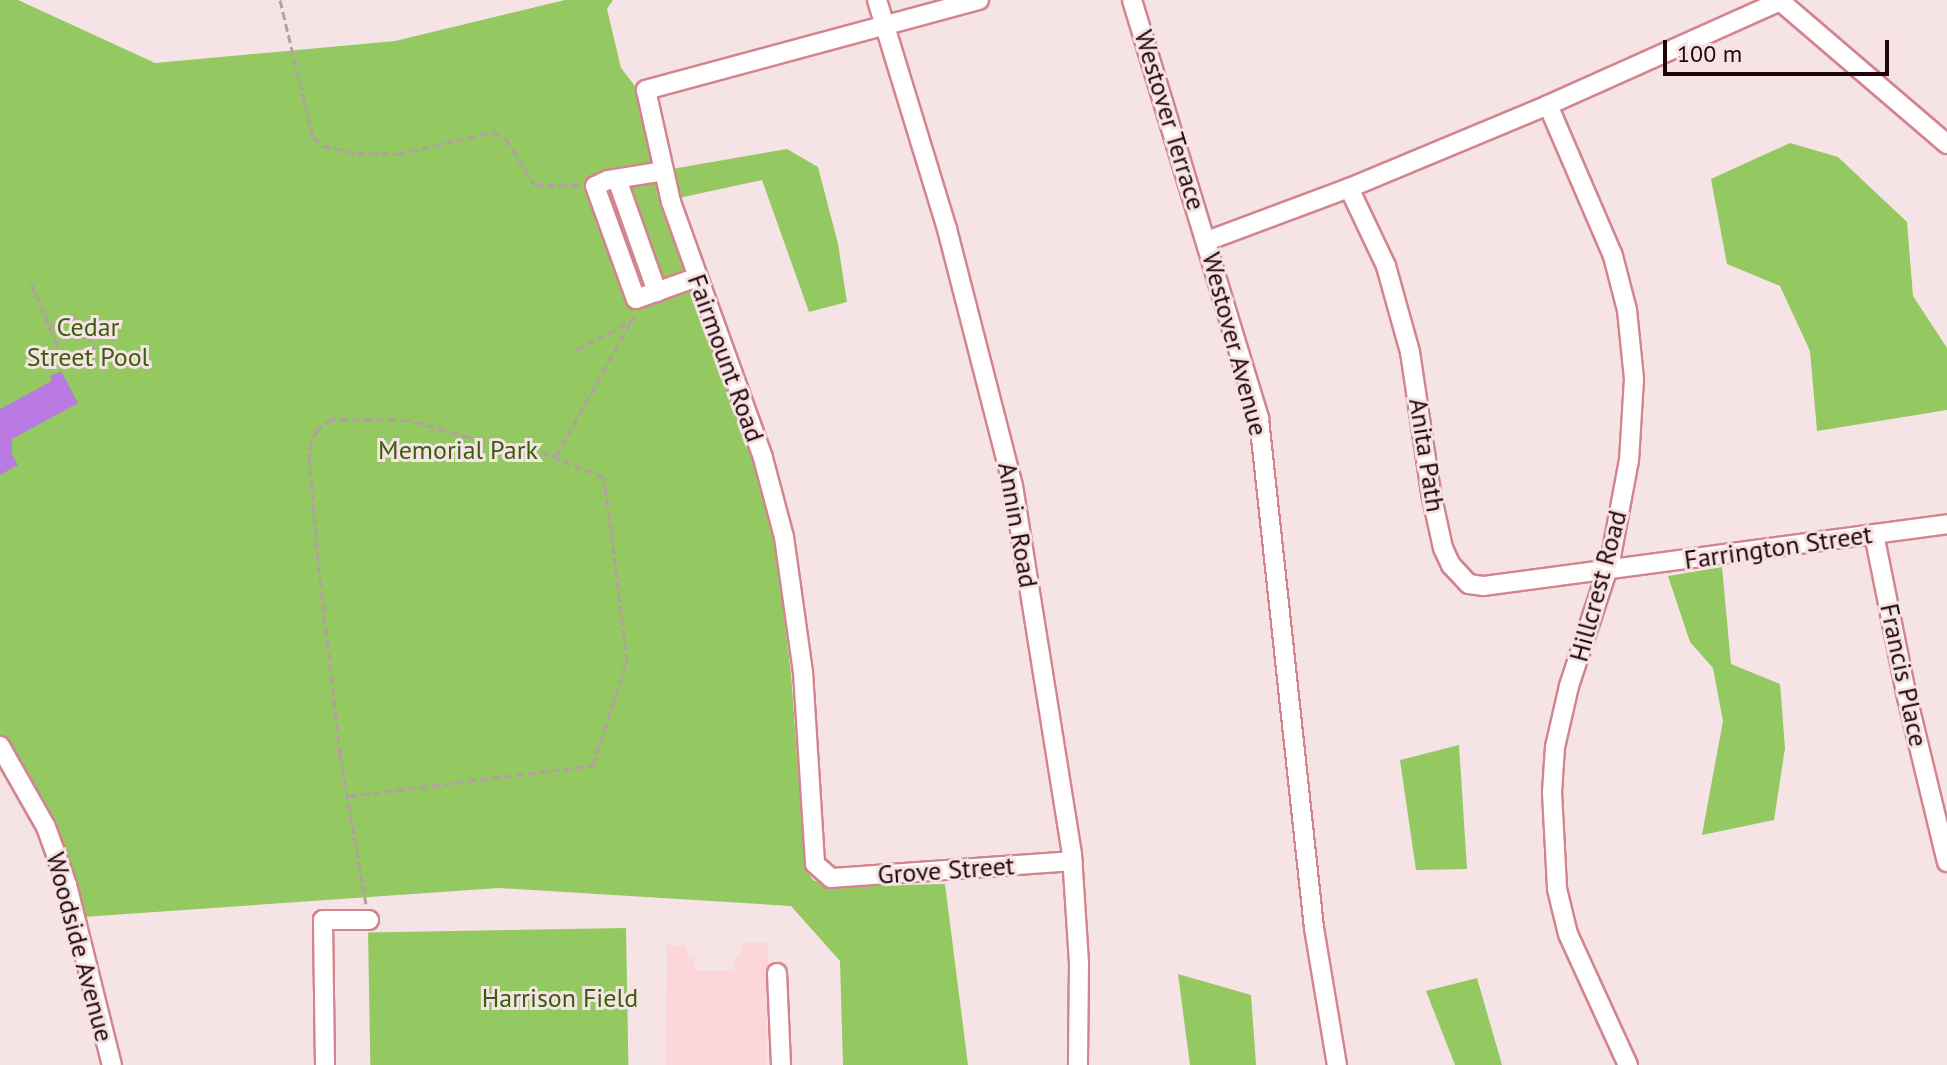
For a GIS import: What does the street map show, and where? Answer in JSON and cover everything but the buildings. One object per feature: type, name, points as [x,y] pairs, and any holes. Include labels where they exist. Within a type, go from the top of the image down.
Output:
[{"type":"street","name":"Annin Road","points":[[877,0],[947,229],[1013,486],[1072,861],[1079,964],[1078,1065]]},
{"type":"street","points":[[884,25],[979,0]]},
{"type":"street","name":"Westover Terrace","points":[[1132,0],[1207,241]]},
{"type":"street","points":[[1781,1],[1947,144]]},
{"type":"street","name":"Westover Avenue","points":[[1337,1065],[1314,928],[1259,419],[1207,241],[1349,188],[1548,105],[1781,1]]},
{"type":"street","name":"Fairmount Road","points":[[822,872],[815,864],[803,672],[784,537],[758,444],[695,278],[664,171],[646,90],[884,25]]},
{"type":"street","name":"Hillcrest Road","points":[[1548,105],[1613,256],[1627,310],[1634,379],[1629,460],[1608,570],[1569,686],[1555,747],[1552,792],[1557,889],[1568,934],[1628,1065]]},
{"type":"street","points":[[664,171],[595,186],[636,299],[695,278]]},
{"type":"street","points":[[617,179],[657,292]]},
{"type":"street","name":"Anita Path","points":[[1349,188],[1386,266],[1410,352],[1431,493],[1443,548],[1451,565],[1469,584],[1484,586],[1608,570]]},
{"type":"street","name":"Farrington Street","points":[[1608,570],[1947,524]]},
{"type":"street","name":"Francis Place","points":[[1874,534],[1907,697],[1946,853]]},
{"type":"street","name":"Woodside Avenue","points":[[0,746],[46,827],[67,885],[112,1065]]},
{"type":"street","name":"Grove Street","points":[[822,872],[831,878],[1072,861]]},
{"type":"street","points":[[325,1065],[323,920],[369,920]]},
{"type":"street","points":[[777,973],[781,1065]]},
{"type":"path","points":[[280,0],[313,137],[323,146],[357,153],[398,154],[493,132],[506,139],[535,185],[595,186]]},
{"type":"path","points":[[31,283],[63,359]]},
{"type":"path","points":[[556,456],[634,319],[636,299]]},
{"type":"path","points":[[49,327],[74,316],[82,337],[89,334],[94,349]]},
{"type":"path","points":[[576,350],[634,319]]},
{"type":"path","points":[[349,796],[593,765],[627,661],[618,568],[604,477],[556,456],[408,420],[332,419],[317,430],[309,457],[318,564],[340,755],[369,920]]},
{"type":"shaded area","points":[[61,371],[78,403],[12,439],[12,455],[18,465],[0,475],[0,409],[52,381],[50,376]]},
{"type":"shaded area","points":[[742,943],[768,943],[767,1065],[666,1065],[667,945],[687,945],[687,957],[695,957],[695,971],[734,971],[735,956],[742,955]]},
{"type":"green space","points":[[0,0],[18,0],[155,63],[395,41],[565,0],[613,0],[607,9],[621,68],[638,90],[645,137],[666,170],[787,149],[818,167],[838,244],[847,302],[809,312],[762,180],[660,202],[756,467],[775,543],[791,673],[805,868],[813,880],[830,887],[945,884],[968,1065],[843,1065],[840,961],[791,906],[499,888],[83,917],[0,751]]},
{"type":"green space","points":[[1790,143],[1838,157],[1907,222],[1913,296],[1947,348],[1947,410],[1817,431],[1810,351],[1780,286],[1727,264],[1711,179]]},
{"type":"green space","points":[[1722,567],[1731,664],[1780,684],[1785,748],[1774,820],[1702,835],[1723,721],[1713,668],[1690,642],[1668,576]]},
{"type":"green space","points":[[1459,745],[1467,869],[1416,870],[1400,760]]},
{"type":"green space","name":"Harrison Field","points":[[626,928],[628,1065],[370,1065],[368,933]]},
{"type":"green space","points":[[1178,974],[1251,995],[1256,1065],[1190,1065]]},
{"type":"green space","points":[[1477,978],[1502,1065],[1455,1065],[1426,991]]},
{"type":"park label","name":"Cedar Street Pool","points":[[88,342]]},
{"type":"park label","name":"Memorial Park","points":[[458,450]]}]
